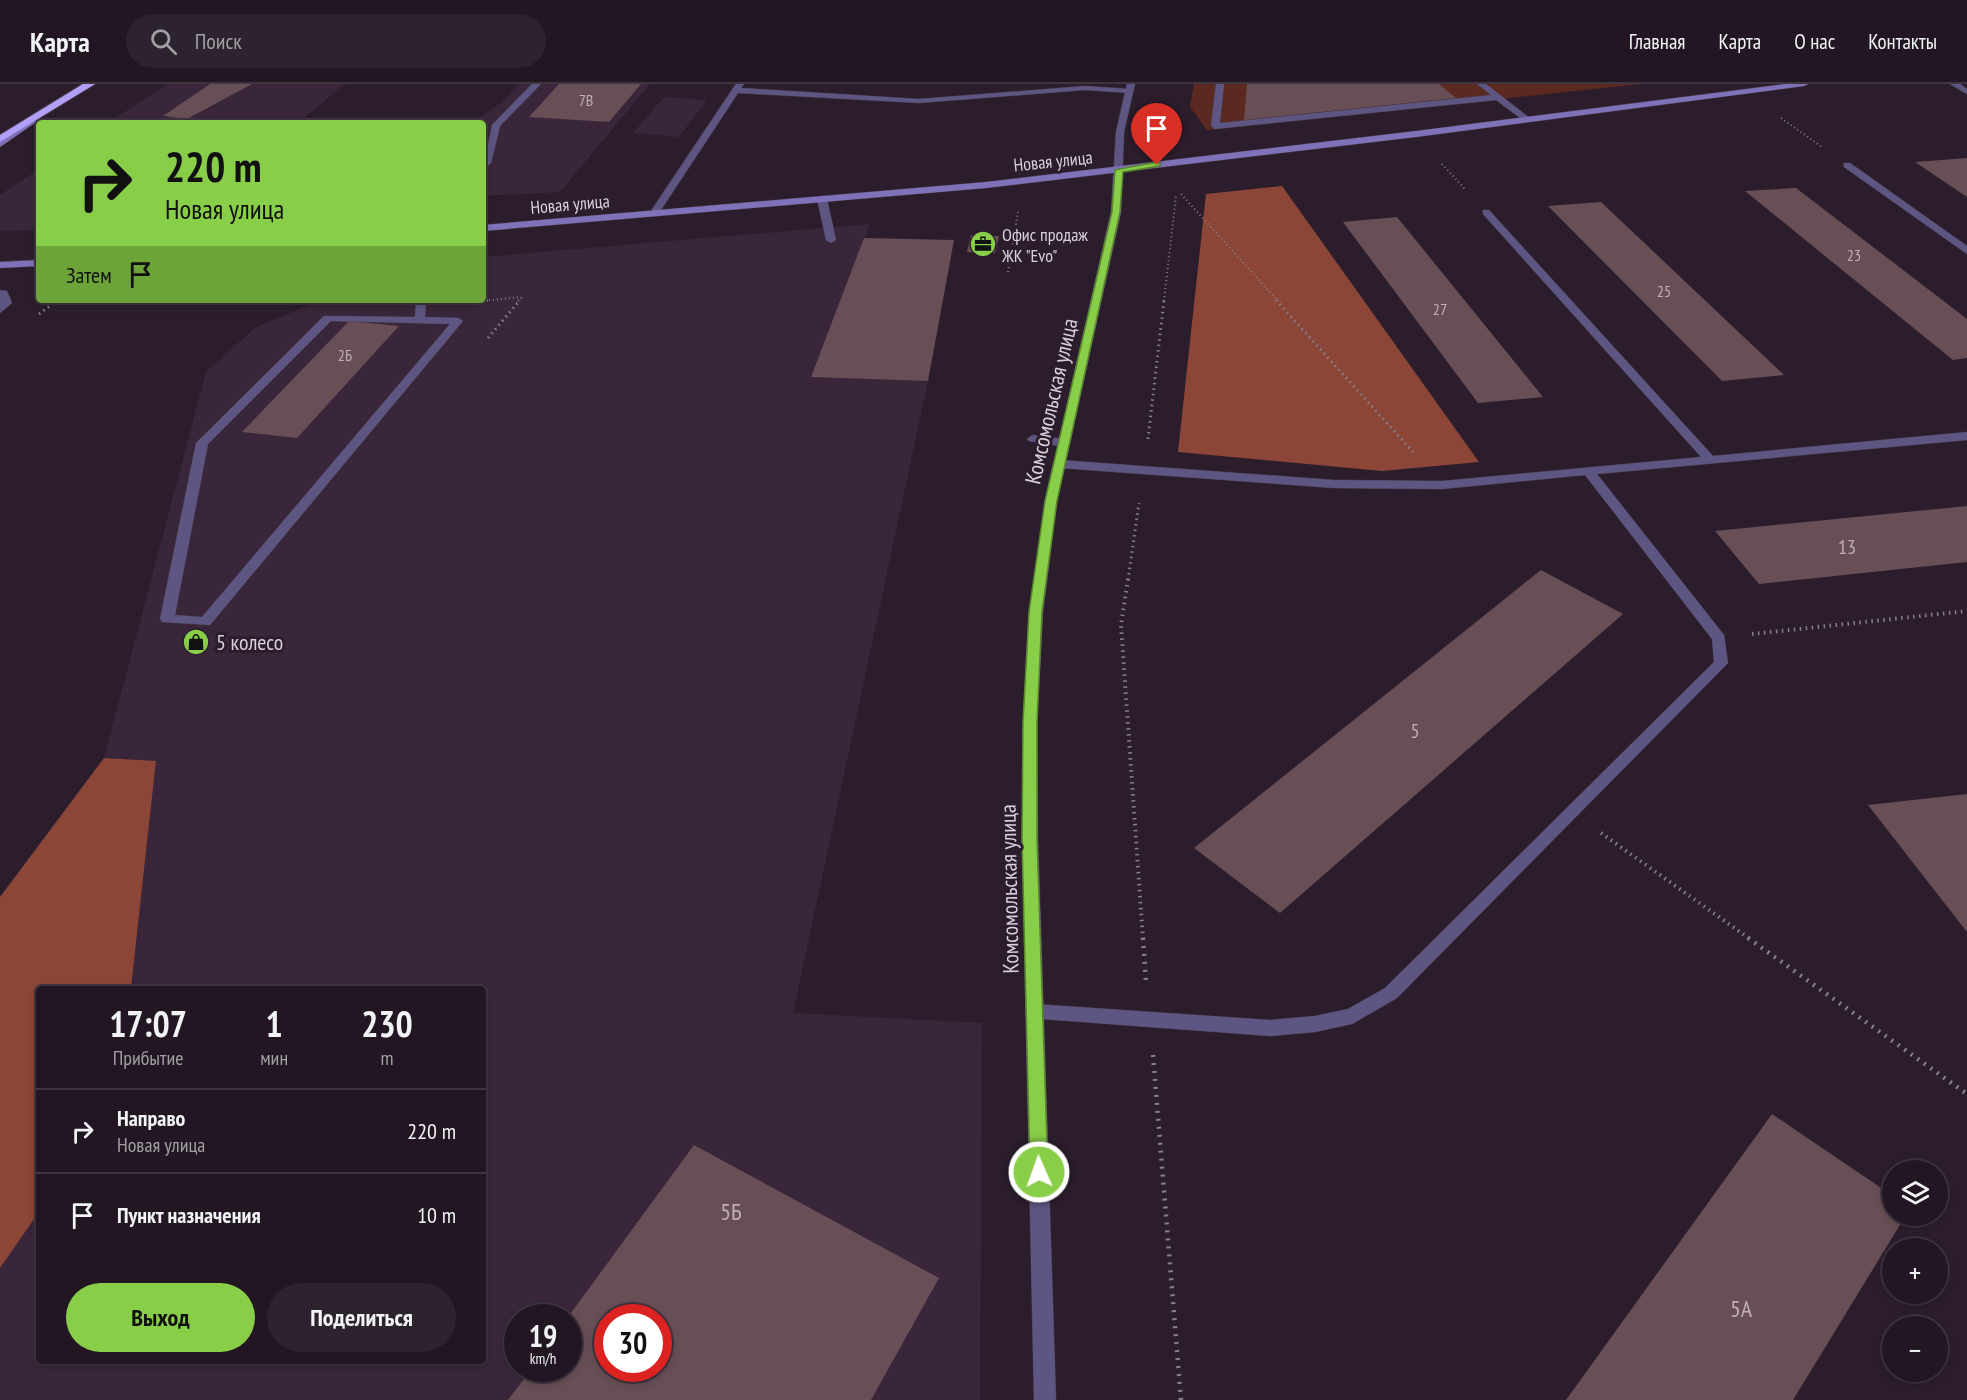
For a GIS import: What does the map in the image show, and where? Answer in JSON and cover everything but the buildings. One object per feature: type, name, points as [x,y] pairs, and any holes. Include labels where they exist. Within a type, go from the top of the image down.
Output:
[{"type":"highway","points":[[0,139],[90,84]]},
{"type":"street","points":[[486,164],[496,125],[537,84]]},
{"type":"street","points":[[1220,84],[1215,126],[1498,97]]},
{"type":"street","points":[[1481,84],[1527,119]]},
{"type":"street","name":"Новая улица","points":[[486,228],[986,185],[1804,84]]},
{"type":"street","points":[[1954,84],[1967,92]]},
{"type":"street","points":[[654,214],[738,87],[871,94],[919,101],[1085,88],[1130,88]]},
{"type":"street","name":"Комсомольская улица","points":[[1045,1400],[1030,839],[1030,722],[1036,612],[1051,501],[1116,212],[1120,132],[1130,88]]},
{"type":"street","points":[[0,144],[44,112]]},
{"type":"street","points":[[1846,165],[1967,251]]},
{"type":"street","points":[[822,199],[831,240]]},
{"type":"street","points":[[1486,212],[1710,459]]},
{"type":"street","points":[[0,265],[36,263]]},
{"type":"street","points":[[0,293],[3,293],[8,303],[0,310]]},
{"type":"street","points":[[420,321],[421,303]]},
{"type":"street","points":[[328,318],[420,321],[458,321],[205,622],[166,619],[202,444],[328,318]]},
{"type":"street","points":[[1060,464],[1334,484],[1442,484],[1967,436]]},
{"type":"street","points":[[1033,439],[1065,443]]},
{"type":"street","points":[[1034,1012],[1270,1028],[1315,1024],[1353,1016],[1391,993],[1721,663],[1719,638],[1588,471]]},
{"type":"path","points":[[1160,100],[1169,139]]},
{"type":"path","points":[[1778,116],[1823,148]]},
{"type":"path","points":[[1437,159],[1471,195]]},
{"type":"path","points":[[1182,1400],[1149,1019],[1121,625],[1144,470],[1176,189],[1442,484]]},
{"type":"path","points":[[1008,272],[1019,205]]},
{"type":"path","points":[[1719,638],[1967,611]]},
{"type":"path","points":[[1571,813],[1967,1094]]},
{"type":"shaded area","points":[[167,84],[345,84],[302,120],[113,120]]},
{"type":"shaded area","points":[[519,84],[650,84],[560,192],[486,196],[486,120],[476,120],[499,104]]},
{"type":"shaded area","points":[[1194,84],[1641,84],[1207,130],[1190,107]]},
{"type":"shaded area","points":[[664,97],[707,100],[679,137],[633,133]]},
{"type":"shaded area","points":[[36,171],[36,230],[0,231],[0,195]]},
{"type":"shaded area","points":[[1282,186],[1479,462],[1382,471],[1178,452],[1206,194]]},
{"type":"shaded area","points":[[870,224],[811,377],[928,381],[793,1013],[982,1023],[980,1400],[0,1400],[0,1268],[36,1216],[36,1364],[486,1364],[486,986],[131,986],[156,762],[104,758],[206,372],[256,327],[314,303],[486,303],[486,257]]},
{"type":"shaded area","points":[[104,758],[156,761],[131,986],[36,986],[36,1216],[0,1268],[0,897]]},
{"type":"place","name":"Офис продаж ЖК \"Evo\"","points":[[983,244]]},
{"type":"place","name":"5 колесо","points":[[196,642]]},
{"type":"route","points":[[1039,1172],[1030,839],[1030,722],[1036,612],[1051,501],[1116,212],[1119,170],[1157,165]]}]
